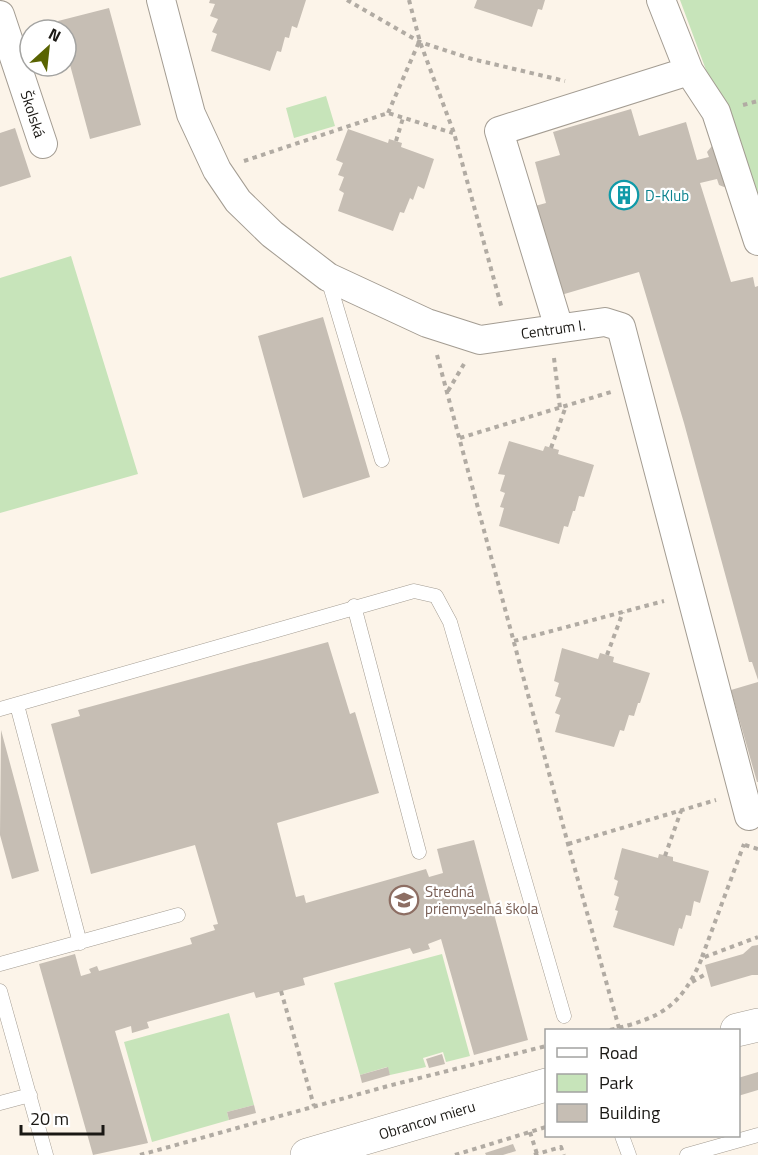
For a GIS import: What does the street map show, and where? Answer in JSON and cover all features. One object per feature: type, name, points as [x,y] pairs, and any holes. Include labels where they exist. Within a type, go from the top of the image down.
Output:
[{"type":"main road","points":[[740,1029],[758,1024]]},
{"type":"main road","name":"Obrancov mieru","points":[[307,1155],[545,1084]]},
{"type":"street","name":"Centrum I.","points":[[161,0],[192,114],[217,170],[238,201],[272,234],[328,277],[427,323],[480,340],[605,322],[621,327],[747,804]]},
{"type":"street","points":[[661,0],[689,70],[716,112],[758,241]]},
{"type":"street","name":"Školská","points":[[0,15],[43,144]]},
{"type":"street","points":[[555,329],[499,130],[621,94],[689,70]]},
{"type":"lane","points":[[328,277],[382,460]]},
{"type":"lane","points":[[0,710],[354,606],[414,591],[436,596],[450,621],[564,1016]]},
{"type":"lane","points":[[354,606],[419,852]]},
{"type":"lane","points":[[17,705],[80,943]]},
{"type":"lane","points":[[0,964],[178,915]]},
{"type":"lane","points":[[0,991],[46,1155]]},
{"type":"lane","points":[[0,1103],[30,1095]]},
{"type":"lane","points":[[687,1155],[758,1135]]},
{"type":"lane","points":[[622,1137],[629,1155]]},
{"type":"path","points":[[347,0],[420,42],[472,59],[575,83]]},
{"type":"path","points":[[409,0],[420,42],[454,133],[510,335]]},
{"type":"path","points":[[388,113],[420,42]]},
{"type":"path","points":[[217,170],[388,113],[454,133]]},
{"type":"path","points":[[396,141],[403,118]]},
{"type":"path","points":[[427,323],[460,438],[567,844],[619,1028]]},
{"type":"path","points":[[555,329],[560,408]]},
{"type":"path","points":[[460,438],[637,384]]},
{"type":"path","points":[[551,448],[566,406]]},
{"type":"path","points":[[514,641],[692,594]]},
{"type":"path","points":[[607,655],[623,612]]},
{"type":"path","points":[[567,844],[681,810],[747,804],[744,845],[692,982]]},
{"type":"path","points":[[666,856],[681,810]]},
{"type":"path","points":[[744,845],[758,849]]},
{"type":"path","points":[[702,958],[758,937]]},
{"type":"path","points":[[614,1029],[659,1015],[692,982],[704,975]]},
{"type":"path","points":[[281,991],[314,1106]]},
{"type":"path","points":[[140,1155],[388,1086],[545,1046]]},
{"type":"path","points":[[455,1155],[471,1153],[545,1127]]},
{"type":"path","points":[[530,1132],[536,1155],[561,1147],[564,1155]]},
{"type":"green space","points":[[680,0],[758,0],[758,195],[722,113]]},
{"type":"green space","points":[[326,96],[335,126],[294,138],[286,108]]},
{"type":"green space","points":[[71,256],[138,474],[0,513],[0,278]]},
{"type":"green space","points":[[442,954],[470,1056],[446,1062],[443,1052],[423,1058],[426,1067],[390,1075],[387,1067],[360,1075],[334,983]]},
{"type":"green space","points":[[229,1013],[254,1105],[227,1112],[229,1120],[152,1142],[124,1042]]},
{"type":"building","points":[[210,0],[306,0],[297,28],[292,26],[289,38],[285,37],[281,52],[277,51],[270,71],[211,51],[217,34],[212,32],[218,19],[210,16],[215,4],[209,3]]},
{"type":"building","points":[[477,0],[545,0],[542,10],[538,9],[532,27],[474,8]]},
{"type":"building","points":[[109,8],[141,125],[90,139],[74,78],[78,78],[78,18],[70,18]]},
{"type":"building","points":[[631,109],[639,136],[686,122],[697,160],[709,157],[707,152],[712,146],[718,145],[730,185],[724,187],[719,185],[717,179],[700,183],[731,282],[753,277],[755,287],[758,286],[758,680],[752,662],[749,662],[684,423],[639,272],[561,295],[535,206],[546,203],[535,162],[560,155],[553,132]]},
{"type":"building","points":[[15,128],[31,177],[0,187],[0,133]]},
{"type":"building","points":[[348,129],[388,143],[389,139],[402,143],[401,147],[434,159],[424,189],[418,186],[413,200],[410,198],[404,213],[400,212],[393,231],[338,211],[344,193],[339,190],[344,177],[338,175],[343,163],[336,160]]},
{"type":"building","points":[[323,317],[370,477],[303,498],[258,336]]},
{"type":"building","points":[[509,441],[543,451],[545,446],[559,450],[558,454],[594,465],[584,497],[579,496],[568,527],[564,526],[559,544],[499,526],[504,508],[500,507],[505,493],[500,491],[505,475],[498,474]]},
{"type":"building","name":"Stredná priemyselná škola","points":[[328,642],[350,714],[355,712],[379,793],[277,823],[296,897],[304,895],[306,903],[426,869],[429,877],[443,873],[437,849],[474,840],[528,1040],[474,1055],[441,939],[428,944],[430,949],[413,954],[410,948],[303,978],[305,985],[256,998],[254,992],[147,1022],[149,1028],[132,1033],[131,1026],[115,1031],[148,1143],[93,1155],[39,964],[75,954],[81,976],[91,973],[89,969],[97,966],[99,971],[192,944],[190,938],[215,930],[213,925],[218,924],[195,845],[91,874],[51,724],[80,716],[78,710]]},
{"type":"building","points":[[562,648],[598,659],[600,653],[614,657],[613,662],[650,673],[634,716],[629,715],[624,731],[620,730],[614,747],[555,732],[560,715],[555,713],[561,698],[555,696],[559,683],[554,681]]},
{"type":"building","points":[[758,682],[758,782],[757,782],[731,690]]},
{"type":"building","points":[[1,730],[39,871],[12,879],[0,835]]},
{"type":"building","points":[[622,848],[658,858],[659,854],[673,857],[673,861],[709,871],[700,903],[694,901],[691,916],[686,915],[682,929],[679,928],[674,946],[613,927],[619,897],[614,895],[618,881],[614,879]]},
{"type":"building","points":[[758,945],[758,975],[711,987],[705,965],[743,954],[752,946]]},
{"type":"building","points":[[442,1054],[445,1064],[429,1068],[426,1059]]},
{"type":"building","points":[[388,1067],[390,1075],[362,1083],[360,1075]]},
{"type":"building","points":[[758,1072],[758,1090],[740,1095],[740,1077]]},
{"type":"building","points":[[254,1105],[256,1113],[229,1120],[227,1112]]},
{"type":"building","points":[[513,1144],[516,1151],[503,1155],[486,1155],[485,1153]]},
{"type":"place","name":"D-Klub","points":[[624,195]]},
{"type":"place","name":"Stredná priemyselná škola","points":[[404,900]]}]
